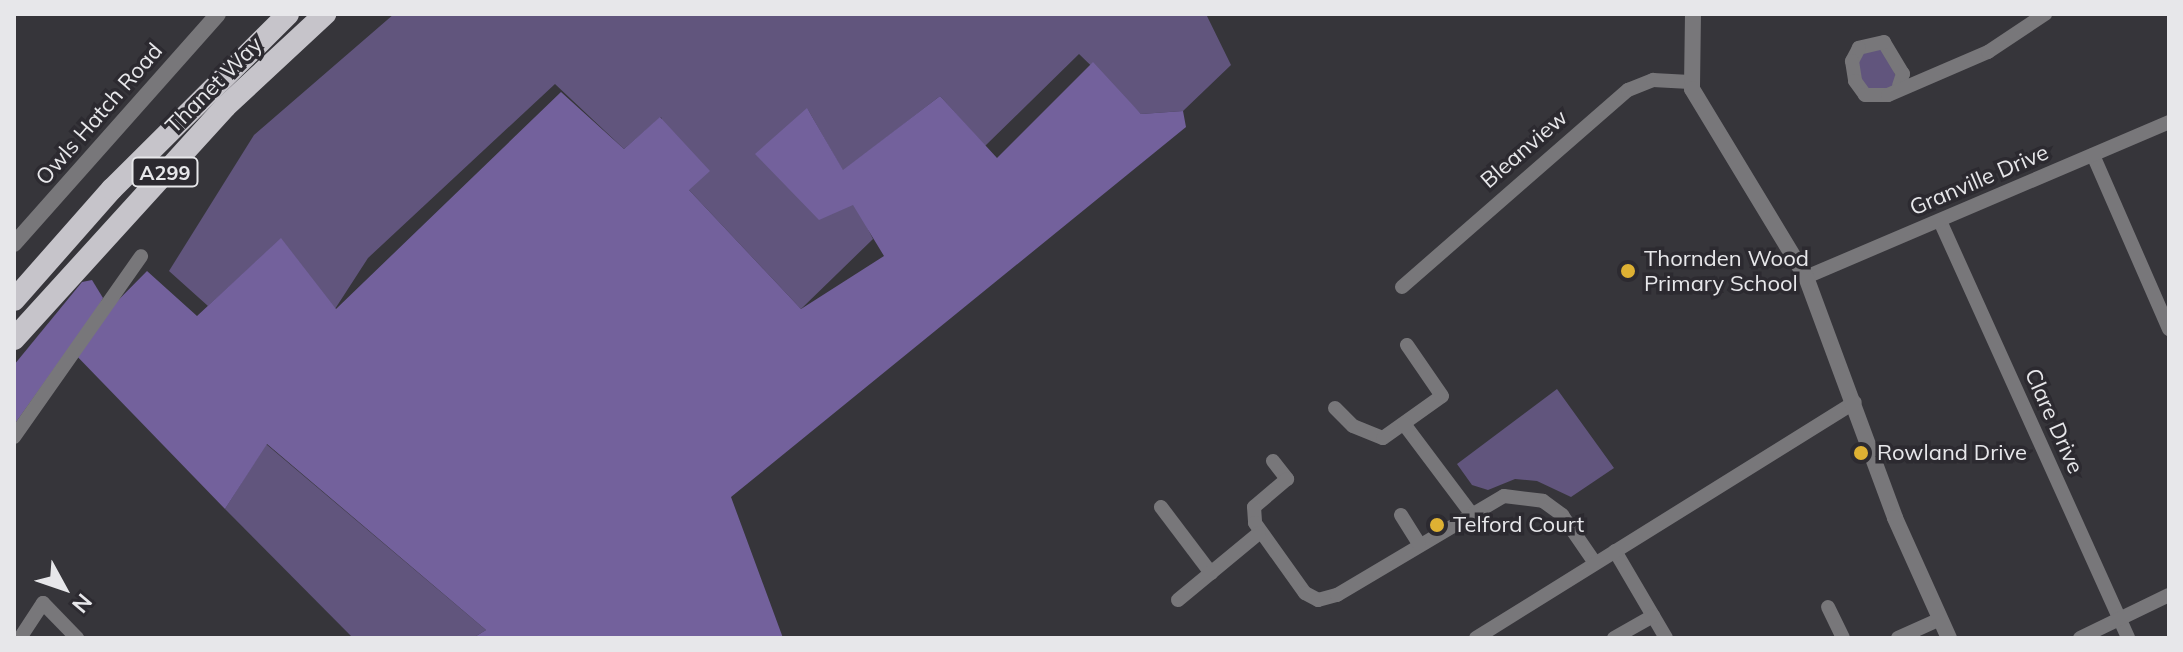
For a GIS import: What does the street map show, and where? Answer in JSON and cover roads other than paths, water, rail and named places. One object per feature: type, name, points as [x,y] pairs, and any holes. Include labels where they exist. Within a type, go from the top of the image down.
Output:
[{"type":"highway","name":"Thanet Way","points":[[14,300],[112,189],[288,14]]},
{"type":"highway","name":"Thanet Way","points":[[14,339],[225,107],[325,14]]},
{"type":"street","name":"Owls Hatch Road","points":[[14,244],[218,14]]},
{"type":"street","points":[[1693,14],[1690,82],[1806,277],[1855,402],[1895,518],[1949,638]]},
{"type":"street","points":[[1899,86],[1988,52],[2025,18],[2045,14]]},
{"type":"street","name":"Bleanview","points":[[1402,287],[1628,90],[1653,80],[1690,82]]},
{"type":"street","name":"Granville Drive","points":[[1806,277],[2169,122]]},
{"type":"street","points":[[2093,155],[2169,329]]},
{"type":"street","name":"Clare Drive","points":[[1940,221],[2128,638]]},
{"type":"street","points":[[14,437],[141,256]]},
{"type":"street","points":[[1335,408],[1374,438],[1404,424],[1442,396],[1407,345]]},
{"type":"street","points":[[1476,638],[1855,402]]},
{"type":"street","points":[[1404,424],[1470,512]]},
{"type":"street","points":[[1273,461],[1287,479],[1254,507],[1259,533],[1305,593],[1318,600],[1470,512],[1504,496],[1543,501],[1562,515],[1595,563]]},
{"type":"street","points":[[1161,507],[1211,573]]},
{"type":"street","points":[[1401,515],[1419,544]]},
{"type":"street","points":[[1178,600],[1259,533]]},
{"type":"street","points":[[1615,551],[1666,638]]},
{"type":"street","points":[[2080,638],[2169,595]]},
{"type":"street","points":[[20,638],[43,603],[77,638]]},
{"type":"street","points":[[1827,607],[1843,638]]},
{"type":"street","points":[[1614,638],[1653,616]]},
{"type":"street","points":[[1898,638],[1940,619]]},
{"type":"place","name":"Thornden Wood Primary School","points":[[1628,271]]},
{"type":"place","name":"Rowland Drive","points":[[1861,453]]},
{"type":"place","name":"Telford Court","points":[[1437,525]]}]
